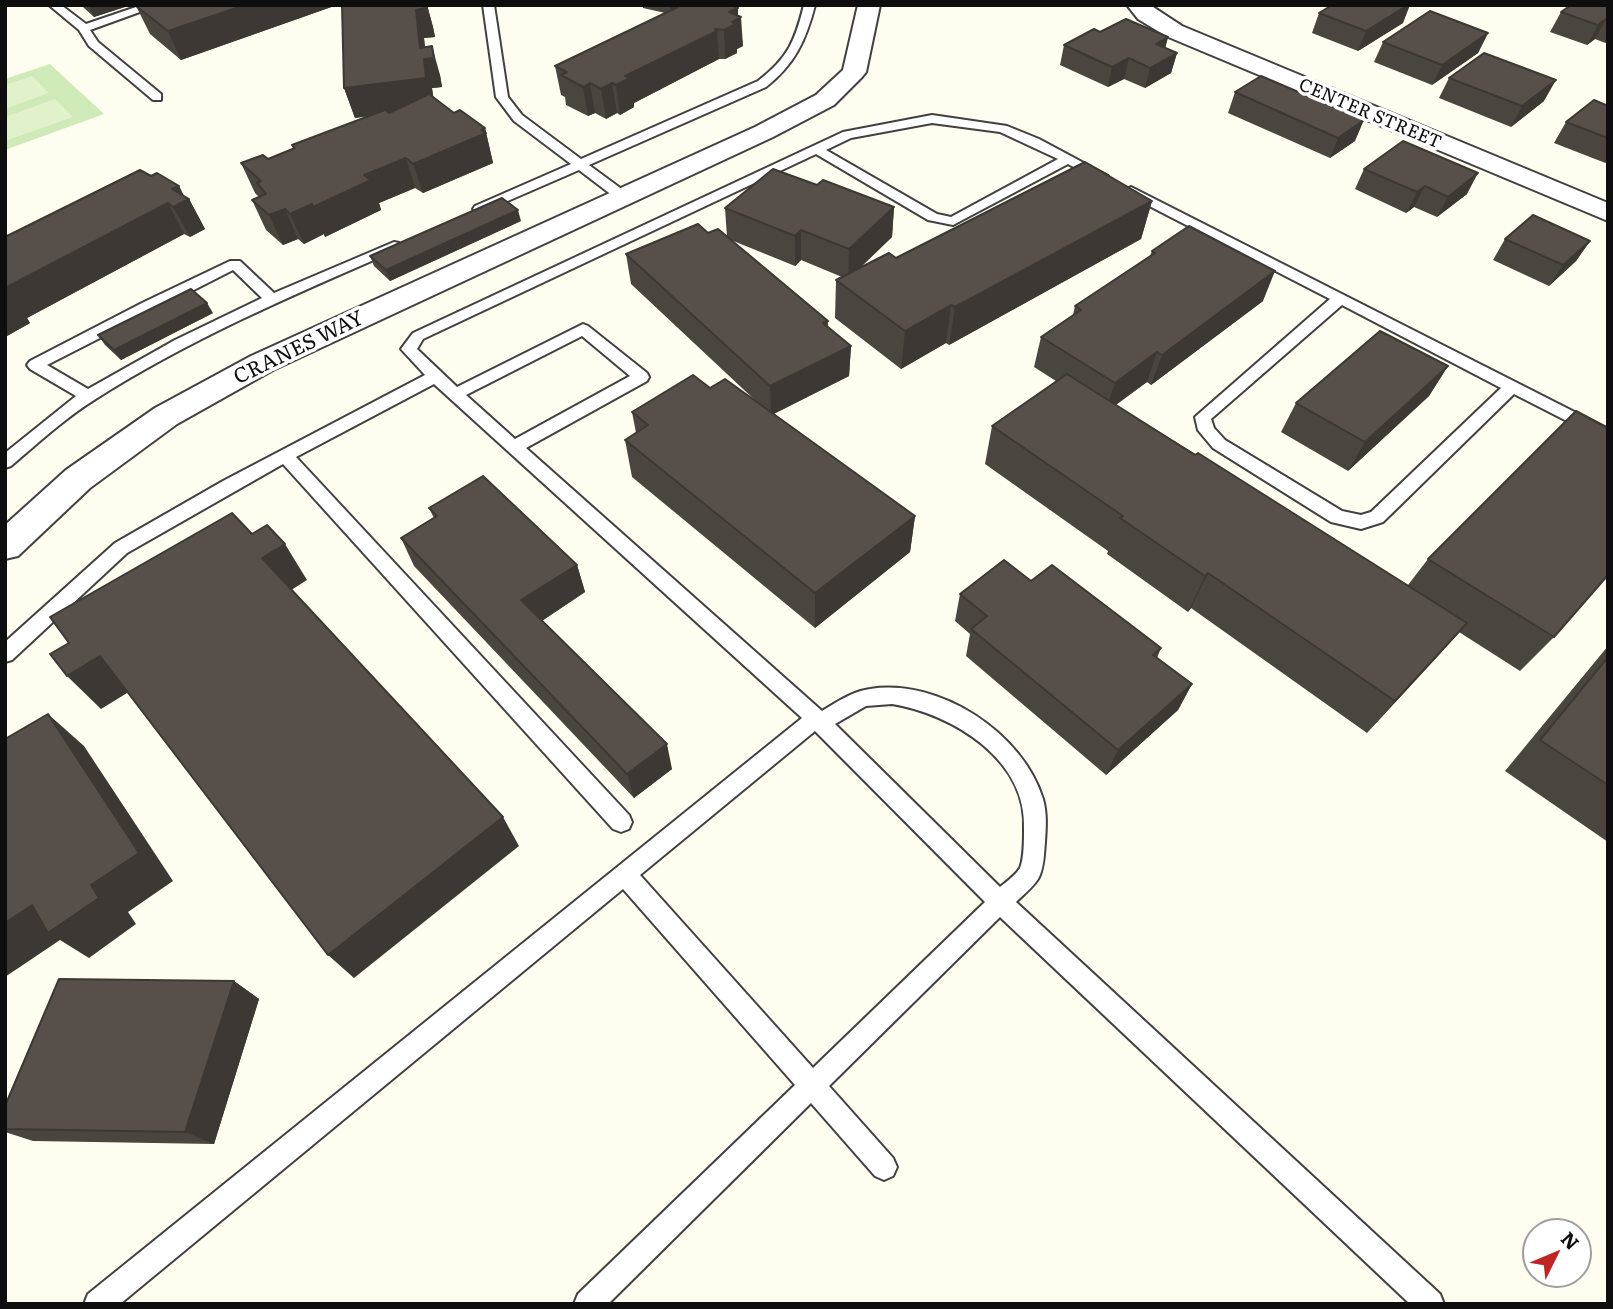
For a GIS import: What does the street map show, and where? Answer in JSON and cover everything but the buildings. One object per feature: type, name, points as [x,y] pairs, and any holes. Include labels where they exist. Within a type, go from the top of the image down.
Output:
[{"type":"street","name":"CRANES WAY","points":[[5,546],[78,479],[166,416],[262,363],[764,132],[825,100],[854,72],[869,5]]},
{"type":"street","name":"CENTER STREET","points":[[1138,5],[1146,14],[1174,31],[1608,213]]},
{"type":"lane","points":[[54,5],[84,28],[93,44],[157,97]]},
{"type":"lane","points":[[84,28],[154,5]]},
{"type":"lane","points":[[488,5],[502,97],[518,118],[622,196]]},
{"type":"lane","points":[[470,213],[762,84],[785,68],[799,47],[810,5]]},
{"type":"lane","points":[[1430,1304],[1000,902],[819,720],[455,394],[409,349],[418,336],[847,135],[932,119],[1003,129],[1068,159],[1608,436]]},
{"type":"lane","points":[[816,149],[933,217],[953,221],[1068,159]]},
{"type":"lane","points":[[5,462],[59,416],[88,396],[180,344],[272,299],[408,240]]},
{"type":"lane","points":[[88,396],[35,365],[147,306],[235,264],[272,299]]},
{"type":"lane","points":[[1340,299],[1203,417],[1206,430],[1219,444],[1337,517],[1361,522],[1377,517],[1512,387]]},
{"type":"lane","points":[[455,394],[583,329],[641,377],[514,447]]},
{"type":"lane","points":[[5,654],[121,548],[285,456],[436,376]]},
{"type":"lane","points":[[285,456],[621,822]]},
{"type":"lane","points":[[98,1304],[624,873],[819,720],[868,697],[915,698],[938,704],[969,723],[996,746],[1019,771],[1032,798],[1035,836],[1030,873],[588,1304]]},
{"type":"lane","points":[[624,873],[884,1167]]},
{"type":"green space","points":[[50,64],[104,114],[5,150],[5,79]]},
{"type":"green space","points":[[32,76],[49,93],[5,109],[5,85]]},
{"type":"green space","points":[[55,99],[73,117],[5,141],[5,117]]}]
